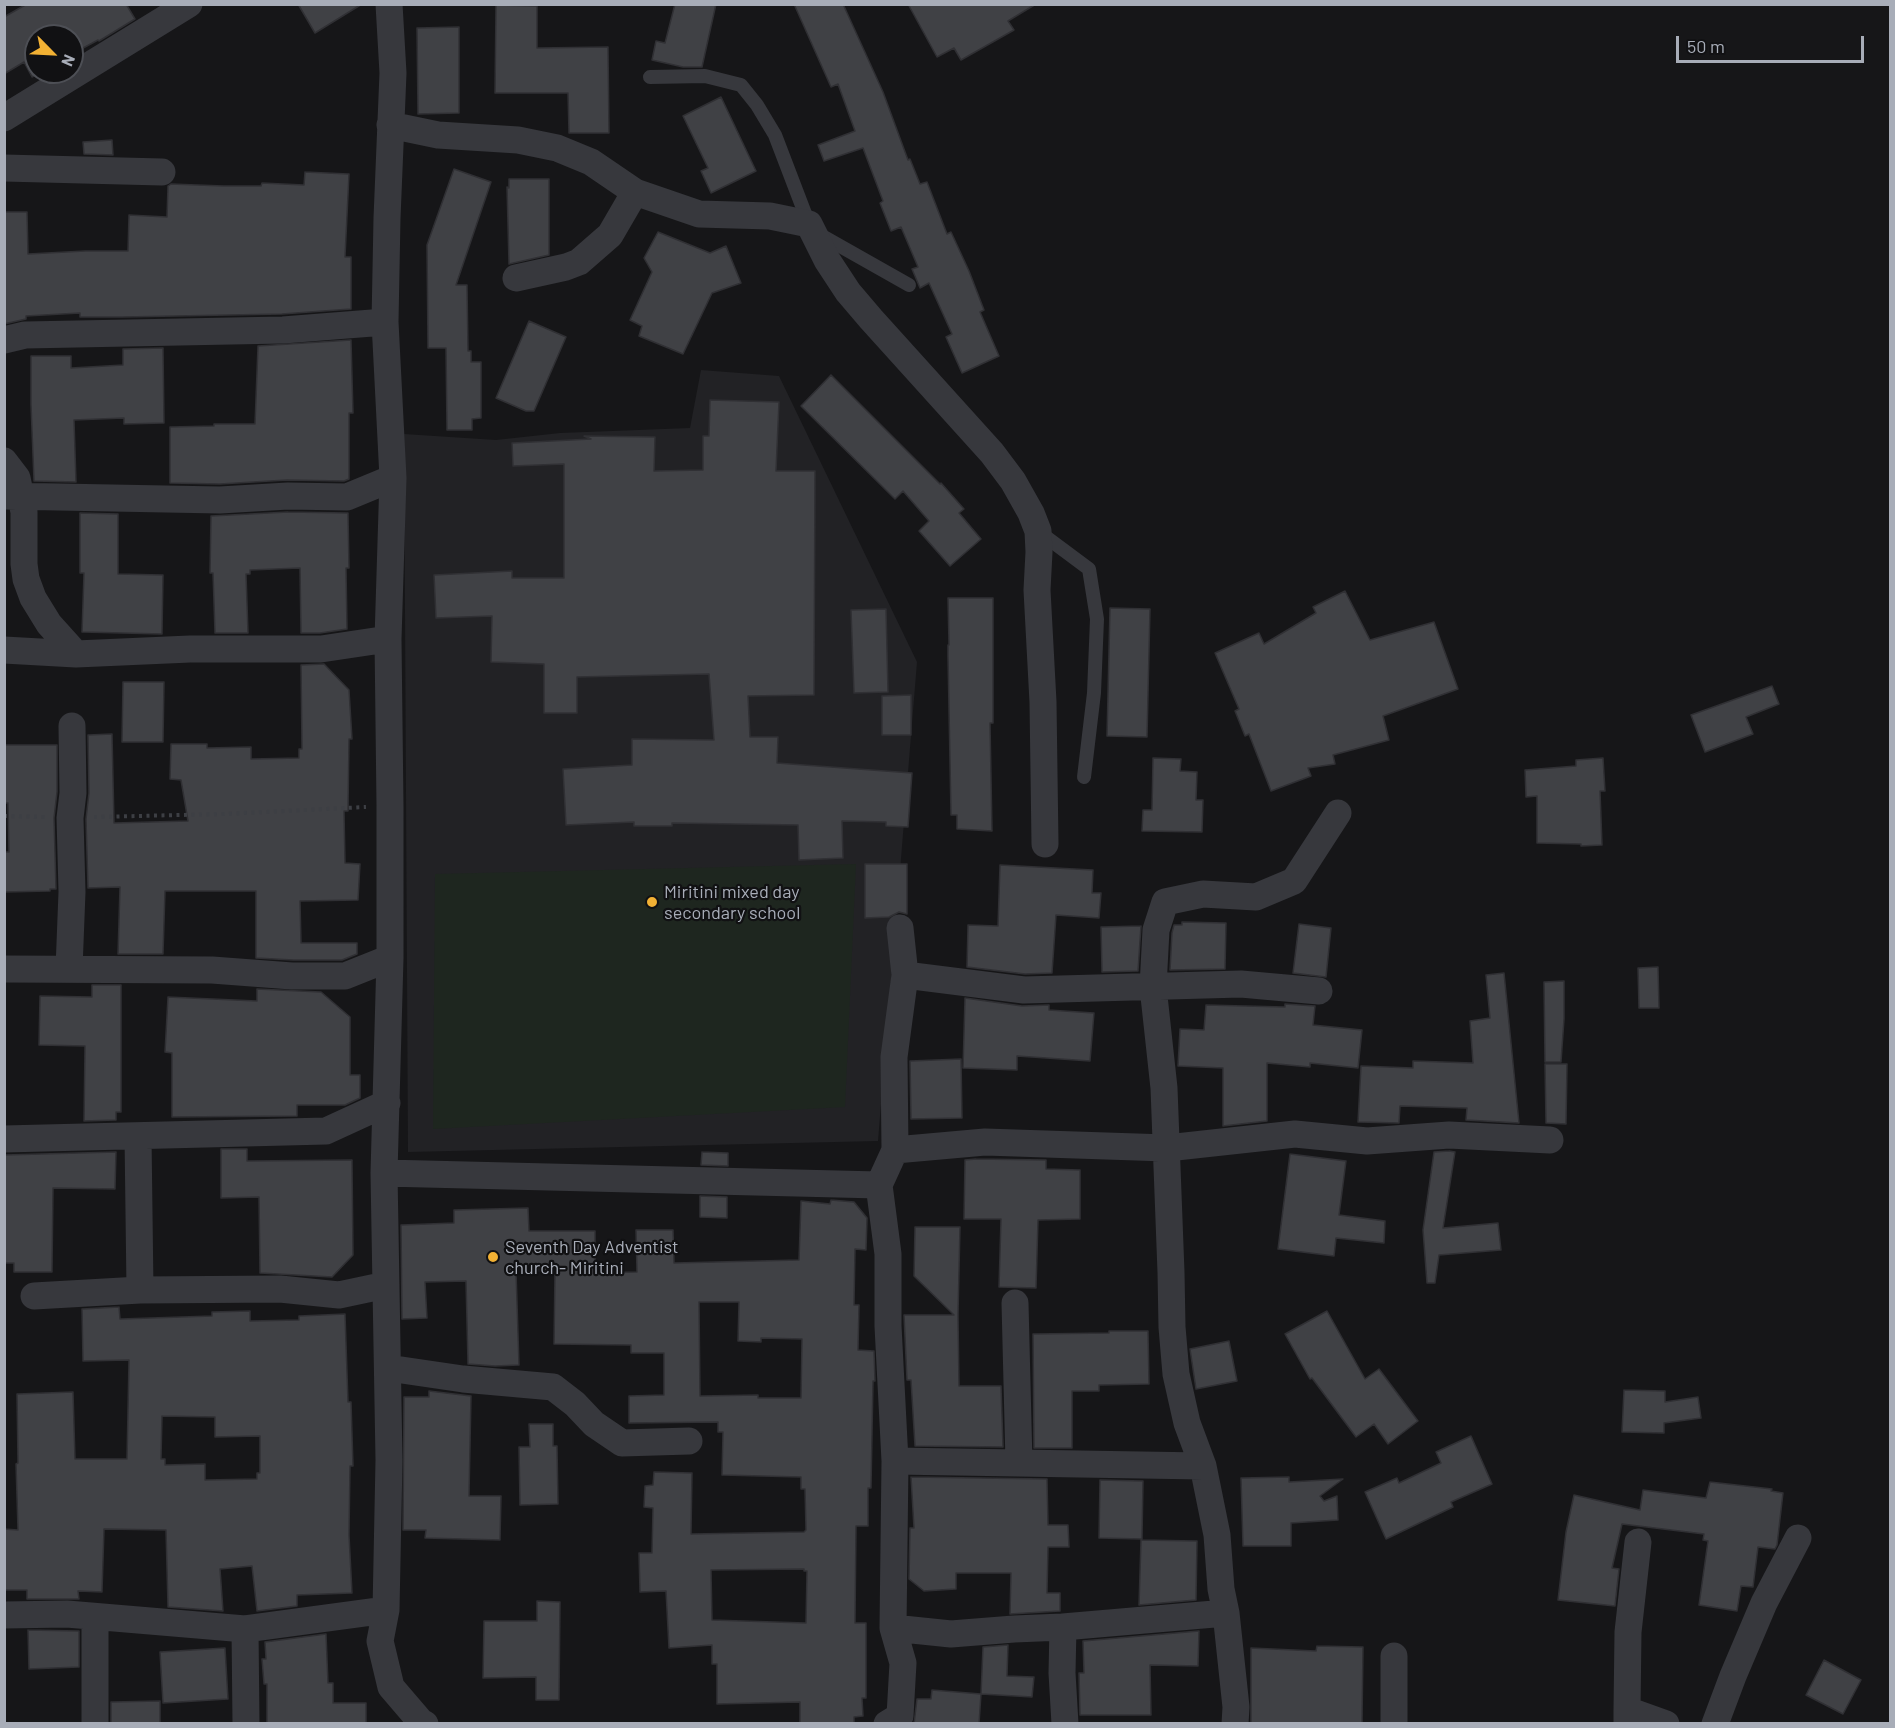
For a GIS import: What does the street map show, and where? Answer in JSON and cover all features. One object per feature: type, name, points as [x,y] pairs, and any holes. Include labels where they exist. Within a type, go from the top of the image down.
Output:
[{"type":"street","points":[[4,118],[189,4]]},
{"type":"street","points":[[389,4],[393,73],[385,322],[393,478],[388,639],[390,958],[384,1173],[389,1460],[386,1610],[381,1641],[391,1687],[422,1723]]},
{"type":"street","points":[[390,125],[438,135],[518,140],[557,148],[591,162],[635,192],[699,214],[770,216],[811,227],[827,260],[848,292],[992,453],[1013,481],[1038,531],[1037,590],[1043,702],[1045,844]]},
{"type":"street","points":[[4,168],[162,172]]},
{"type":"street","points":[[516,278],[566,267],[579,261],[610,235],[635,192]]},
{"type":"street","points":[[4,340],[25,335],[284,330],[385,322]]},
{"type":"street","points":[[4,461],[17,478],[12,496]]},
{"type":"street","points":[[12,496],[220,500],[288,496],[347,497],[393,478]]},
{"type":"street","points":[[12,496],[24,512],[24,564],[26,579],[33,598],[48,624],[76,654]]},
{"type":"street","points":[[4,650],[76,654],[189,649],[321,649],[388,639]]},
{"type":"street","points":[[69,969],[72,892],[70,818],[73,794],[72,726]]},
{"type":"street","points":[[1235,1724],[1236,1707],[1226,1613],[1221,1589],[1217,1535],[1203,1466],[1187,1423],[1176,1374],[1172,1327],[1164,1088],[1153,987],[1156,930],[1165,902],[1203,894],[1256,897],[1294,881],[1338,813]]},
{"type":"street","points":[[896,1721],[903,1663],[892,1628],[895,1461],[888,1326],[888,1254],[879,1185],[896,1150],[894,1057],[905,975],[900,928]]},
{"type":"street","points":[[4,969],[212,970],[291,976],[345,976],[390,958]]},
{"type":"street","points":[[905,975],[1024,990],[1241,984],[1319,991]]},
{"type":"street","points":[[4,1139],[326,1131],[387,1103]]},
{"type":"street","points":[[896,1150],[985,1142],[1167,1148],[1295,1134],[1367,1141],[1449,1136],[1550,1140]]},
{"type":"street","points":[[138,1136],[140,1290]]},
{"type":"street","points":[[384,1173],[879,1185]]},
{"type":"street","points":[[34,1296],[140,1290],[280,1289],[339,1295],[386,1285]]},
{"type":"street","points":[[1015,1303],[1019,1463]]},
{"type":"street","points":[[388,1368],[463,1379],[553,1387],[575,1404],[594,1424],[622,1443],[689,1442]]},
{"type":"street","points":[[895,1461],[1203,1466]]},
{"type":"street","points":[[1715,1724],[1764,1603],[1798,1538]]},
{"type":"street","points":[[1638,1542],[1628,1632],[1627,1717],[1666,1724]]},
{"type":"street","points":[[4,1616],[67,1614],[245,1629],[386,1610]]},
{"type":"street","points":[[892,1628],[951,1634],[1063,1628],[1226,1613]]},
{"type":"street","points":[[95,1618],[95,1724]]},
{"type":"street","points":[[1063,1628],[1062,1673],[1065,1724]]},
{"type":"street","points":[[245,1629],[246,1724]]},
{"type":"street","points":[[1394,1724],[1395,1656]]},
{"type":"lane","points":[[650,77],[705,76],[741,86],[757,105],[775,135],[811,227],[909,285]]},
{"type":"lane","points":[[1038,531],[1089,569],[1097,619],[1094,693],[1084,777]]},
{"type":"path","points":[[4,816],[70,818],[390,806]]},
{"type":"shaded area","name":"Miritini mixed day secondary school","points":[[701,370],[779,376],[917,662],[878,1141],[408,1152],[404,434],[496,440],[560,433],[690,428]]},
{"type":"shaded area","points":[[856,864],[845,1107],[433,1129],[435,874]]},
{"type":"building","points":[[27,4],[126,4],[135,19],[84,48],[84,24],[24,24],[24,62],[4,74],[4,17]]},
{"type":"building","points":[[298,4],[362,4],[315,33]]},
{"type":"building","points":[[675,4],[716,4],[702,67],[683,67],[652,60],[656,41],[665,43]]},
{"type":"building","points":[[794,4],[843,4],[883,92],[908,160],[910,159],[920,184],[927,182],[947,234],[951,232],[969,271],[984,310],[980,312],[999,356],[962,373],[946,337],[952,334],[929,283],[920,288],[912,269],[918,267],[901,227],[891,231],[880,203],[883,201],[863,148],[824,161],[818,145],[855,131],[838,84],[831,87]]},
{"type":"building","points":[[908,4],[1036,4],[1008,21],[1014,30],[961,60],[954,48],[937,57]]},
{"type":"building","points":[[496,5],[537,6],[537,48],[608,47],[609,133],[569,133],[568,93],[495,93]]},
{"type":"building","points":[[459,27],[459,113],[418,114],[417,28]]},
{"type":"building","points":[[721,97],[756,171],[711,193],[701,171],[708,168],[683,116]]},
{"type":"building","points":[[112,140],[113,155],[84,154],[83,142]]},
{"type":"building","points":[[454,169],[491,182],[456,285],[467,285],[468,351],[471,351],[471,362],[481,362],[481,418],[472,419],[472,430],[447,430],[446,348],[428,348],[427,245]]},
{"type":"building","points":[[305,172],[349,174],[345,257],[351,257],[351,309],[282,314],[123,317],[80,317],[80,313],[26,316],[26,319],[4,324],[4,212],[27,212],[28,254],[128,251],[129,215],[167,217],[168,186],[171,184],[304,185]]},
{"type":"building","points":[[509,179],[549,179],[549,255],[509,264],[507,187],[509,188]]},
{"type":"building","points":[[658,232],[710,253],[726,246],[741,283],[712,293],[683,354],[639,336],[642,326],[630,320],[652,272],[644,258]]},
{"type":"building","points":[[529,321],[566,337],[534,411],[526,411],[496,398]]},
{"type":"building","points":[[351,340],[353,413],[349,413],[349,479],[344,481],[287,480],[220,484],[170,483],[170,427],[255,424],[258,346]]},
{"type":"building","points":[[163,348],[164,423],[124,424],[124,418],[74,420],[76,482],[34,481],[31,356],[71,356],[71,368],[123,365],[123,349]]},
{"type":"building","points":[[831,375],[941,483],[964,509],[959,513],[981,539],[950,566],[919,531],[929,521],[903,491],[895,499],[801,406]]},
{"type":"building","points":[[710,400],[779,402],[776,471],[815,471],[814,695],[748,696],[750,737],[778,737],[777,763],[912,773],[908,827],[886,826],[886,822],[842,821],[843,858],[799,860],[798,825],[672,823],[672,826],[634,826],[634,822],[566,825],[563,769],[632,765],[632,739],[714,740],[709,674],[577,677],[577,713],[544,713],[544,664],[491,662],[492,616],[436,618],[434,575],[512,571],[512,578],[564,578],[564,464],[513,466],[512,443],[591,439],[584,436],[655,437],[654,471],[703,470],[703,436],[709,436]]},
{"type":"building","points":[[288,512],[348,513],[347,629],[301,633],[300,568],[250,570],[250,574],[246,574],[248,633],[215,633],[213,573],[210,573],[211,516]]},
{"type":"building","points":[[80,513],[118,514],[118,574],[163,575],[162,634],[82,632],[84,573],[80,573]]},
{"type":"building","points":[[1345,591],[1370,640],[1434,622],[1458,689],[1383,716],[1389,740],[1333,755],[1335,764],[1308,768],[1311,776],[1271,791],[1249,734],[1245,736],[1235,711],[1239,709],[1215,653],[1259,633],[1264,644],[1316,613],[1313,607]]},
{"type":"building","points":[[948,598],[993,598],[993,723],[990,723],[992,831],[957,829],[957,815],[951,815]]},
{"type":"building","points":[[1110,608],[1150,609],[1147,737],[1107,736]]},
{"type":"building","points":[[886,609],[888,692],[854,693],[851,610]]},
{"type":"building","points":[[324,664],[349,690],[352,739],[349,739],[348,811],[344,811],[345,863],[360,864],[358,900],[300,901],[301,943],[357,943],[357,954],[342,960],[256,958],[256,891],[165,891],[163,954],[118,954],[120,887],[88,888],[86,819],[89,793],[88,735],[112,734],[114,823],[188,821],[181,780],[170,779],[171,744],[207,744],[207,748],[251,747],[251,759],[299,758],[299,749],[302,749],[301,665]]},
{"type":"building","points":[[123,682],[164,682],[163,742],[122,742]]},
{"type":"building","points":[[1772,686],[1779,704],[1746,717],[1753,734],[1705,752],[1691,715]]},
{"type":"building","points":[[911,695],[911,735],[882,735],[882,696]]},
{"type":"building","points":[[4,745],[57,745],[57,792],[54,818],[56,889],[4,892],[4,852],[9,852],[8,803],[4,803]]},
{"type":"building","points":[[1153,758],[1181,759],[1180,771],[1197,772],[1196,800],[1203,800],[1202,832],[1142,831],[1143,810],[1152,810]]},
{"type":"building","points":[[1603,758],[1605,791],[1600,791],[1602,845],[1537,843],[1537,796],[1526,797],[1525,770],[1576,766],[1576,760]]},
{"type":"building","points":[[865,864],[907,864],[907,914],[899,912],[889,917],[865,918]]},
{"type":"building","points":[[1000,865],[1093,870],[1092,893],[1101,893],[1099,918],[1056,915],[1052,973],[1025,974],[967,967],[968,925],[998,926]]},
{"type":"building","points":[[1182,922],[1226,923],[1225,969],[1170,970],[1174,925],[1182,925]]},
{"type":"building","points":[[1299,924],[1331,928],[1326,977],[1293,973]]},
{"type":"building","points":[[1141,926],[1138,971],[1102,972],[1101,927]]},
{"type":"building","points":[[1658,967],[1659,1008],[1639,1008],[1638,968]]},
{"type":"building","points":[[1504,973],[1519,1123],[1466,1120],[1467,1108],[1400,1106],[1399,1123],[1358,1122],[1361,1066],[1413,1068],[1413,1061],[1473,1063],[1470,1021],[1490,1018],[1486,975]]},
{"type":"building","points":[[1564,981],[1561,1062],[1545,1062],[1544,982]]},
{"type":"building","points":[[92,985],[121,985],[121,1112],[116,1112],[116,1120],[84,1121],[85,1046],[39,1045],[40,996],[92,997]]},
{"type":"building","points":[[257,989],[321,992],[350,1017],[350,1075],[360,1075],[360,1098],[345,1105],[297,1105],[297,1116],[172,1117],[172,1053],[165,1052],[168,997],[257,1001]]},
{"type":"building","points":[[965,998],[1022,1006],[1049,1005],[1049,1010],[1094,1013],[1090,1061],[1017,1056],[1017,1070],[963,1068]]},
{"type":"building","points":[[1285,1004],[1315,1006],[1313,1025],[1362,1030],[1358,1068],[1310,1063],[1310,1067],[1267,1063],[1267,1121],[1223,1126],[1223,1068],[1178,1066],[1180,1029],[1204,1030],[1206,1005],[1285,1007]]},
{"type":"building","points":[[961,1059],[962,1118],[911,1119],[910,1061]]},
{"type":"building","points":[[1545,1064],[1567,1064],[1566,1124],[1546,1123]]},
{"type":"building","points":[[221,1149],[247,1149],[247,1161],[352,1160],[353,1255],[332,1277],[260,1273],[259,1197],[221,1198]]},
{"type":"building","points":[[116,1152],[115,1189],[53,1188],[52,1272],[14,1272],[14,1263],[4,1263],[4,1155]]},
{"type":"building","points":[[702,1152],[728,1153],[728,1166],[701,1165]]},
{"type":"building","points":[[1434,1152],[1455,1152],[1443,1228],[1498,1223],[1501,1250],[1439,1255],[1435,1283],[1427,1283],[1423,1230]]},
{"type":"building","points":[[1290,1154],[1346,1161],[1339,1215],[1385,1221],[1384,1243],[1336,1238],[1334,1256],[1278,1249]]},
{"type":"building","points":[[965,1160],[1046,1160],[1046,1169],[1080,1170],[1080,1219],[1038,1220],[1036,1288],[999,1287],[1001,1219],[964,1219]]},
{"type":"building","points":[[700,1196],[727,1197],[727,1218],[700,1217]]},
{"type":"building","points":[[831,1200],[854,1202],[867,1218],[866,1250],[855,1249],[854,1305],[859,1305],[858,1350],[874,1351],[875,1381],[873,1381],[868,1526],[856,1526],[855,1623],[866,1623],[866,1698],[862,1698],[863,1716],[854,1717],[854,1724],[800,1724],[800,1702],[717,1704],[717,1664],[712,1664],[712,1645],[669,1648],[666,1591],[640,1592],[639,1553],[652,1553],[653,1508],[644,1507],[645,1486],[653,1485],[654,1472],[692,1473],[691,1534],[804,1532],[806,1530],[805,1489],[801,1489],[801,1477],[722,1475],[723,1432],[718,1432],[718,1422],[629,1423],[629,1396],[664,1395],[664,1353],[631,1353],[631,1345],[554,1344],[555,1271],[516,1271],[519,1365],[468,1364],[466,1281],[425,1282],[427,1318],[402,1319],[401,1225],[454,1223],[454,1210],[528,1208],[529,1231],[595,1231],[595,1273],[637,1272],[636,1230],[673,1230],[674,1263],[799,1260],[801,1201],[830,1204]],"holes":[[[699,1302],[739,1302],[738,1341],[761,1342],[761,1338],[802,1339],[801,1398],[758,1398],[758,1395],[700,1396]],[[804,1569],[807,1571],[806,1623],[712,1620],[711,1570]]]},
{"type":"building","points":[[915,1227],[960,1227],[959,1386],[1001,1386],[1003,1447],[915,1446],[911,1380],[907,1380],[904,1315],[954,1315],[914,1276]]},
{"type":"building","points":[[119,1307],[120,1319],[212,1316],[212,1312],[250,1311],[250,1321],[299,1320],[299,1316],[345,1314],[353,1466],[350,1466],[349,1535],[352,1593],[297,1595],[297,1606],[257,1611],[252,1566],[220,1569],[223,1611],[168,1607],[166,1530],[104,1529],[102,1592],[78,1591],[79,1599],[27,1599],[27,1590],[4,1590],[4,1529],[18,1530],[17,1394],[73,1392],[75,1459],[127,1459],[129,1360],[83,1361],[82,1309]],"holes":[[[162,1416],[215,1417],[215,1437],[260,1436],[260,1473],[257,1473],[257,1479],[205,1480],[205,1464],[165,1465],[165,1459],[161,1459]]]},
{"type":"building","points":[[1327,1311],[1365,1379],[1379,1369],[1418,1421],[1388,1444],[1374,1424],[1356,1437],[1312,1378],[1310,1379],[1285,1334]]},
{"type":"building","points":[[1109,1331],[1148,1331],[1149,1384],[1099,1385],[1099,1391],[1072,1391],[1072,1448],[1034,1448],[1033,1334],[1109,1333]]},
{"type":"building","points":[[1229,1341],[1237,1381],[1196,1389],[1190,1349]]},
{"type":"building","points":[[1624,1390],[1665,1391],[1665,1402],[1698,1397],[1701,1418],[1664,1423],[1664,1433],[1622,1432]]},
{"type":"building","points":[[429,1391],[471,1396],[469,1496],[501,1496],[500,1540],[425,1538],[426,1530],[403,1530],[404,1397],[429,1397]]},
{"type":"building","points":[[529,1424],[553,1424],[553,1446],[557,1446],[558,1504],[520,1505],[519,1447],[530,1447]]},
{"type":"building","points":[[1471,1436],[1492,1484],[1451,1502],[1453,1507],[1386,1539],[1365,1492],[1397,1478],[1399,1483],[1441,1463],[1436,1452]]},
{"type":"building","points":[[911,1477],[1047,1479],[1048,1525],[1068,1525],[1069,1547],[1048,1547],[1047,1593],[1060,1593],[1060,1611],[1010,1614],[1011,1573],[956,1573],[956,1589],[924,1591],[909,1579],[910,1528],[914,1528]]},
{"type":"building","points":[[1289,1477],[1289,1482],[1343,1479],[1320,1496],[1324,1501],[1337,1496],[1338,1520],[1291,1523],[1291,1546],[1243,1546],[1241,1478]]},
{"type":"building","points":[[1100,1480],[1143,1481],[1142,1539],[1099,1538]]},
{"type":"building","points":[[1710,1482],[1772,1489],[1771,1491],[1783,1493],[1777,1545],[1775,1549],[1758,1547],[1753,1587],[1741,1586],[1737,1611],[1699,1605],[1708,1541],[1703,1540],[1704,1534],[1622,1524],[1612,1568],[1619,1569],[1615,1606],[1558,1600],[1566,1532],[1574,1495],[1640,1510],[1643,1490],[1706,1498]]},
{"type":"building","points":[[1141,1540],[1197,1541],[1196,1600],[1139,1605]]},
{"type":"building","points":[[537,1601],[560,1602],[559,1700],[536,1700],[536,1677],[483,1678],[484,1621],[537,1621]]},
{"type":"building","points":[[28,1630],[79,1631],[79,1667],[29,1669]]},
{"type":"building","points":[[1199,1631],[1198,1666],[1150,1665],[1151,1715],[1080,1715],[1079,1673],[1084,1673],[1083,1641]]},
{"type":"building","points":[[326,1634],[328,1683],[333,1683],[333,1703],[366,1703],[366,1724],[267,1724],[267,1684],[264,1684],[262,1659],[266,1659],[265,1642]]},
{"type":"building","points":[[1008,1645],[1007,1676],[1034,1677],[1032,1697],[981,1694],[983,1647]]},
{"type":"building","points":[[1317,1646],[1363,1647],[1362,1724],[1251,1724],[1251,1648],[1316,1651]]},
{"type":"building","points":[[225,1648],[228,1699],[163,1703],[160,1652]]},
{"type":"building","points":[[1824,1660],[1861,1680],[1843,1714],[1806,1695]]},
{"type":"building","points":[[932,1690],[981,1694],[979,1724],[914,1724],[917,1699],[931,1699]]},
{"type":"building","points":[[160,1701],[160,1724],[111,1724],[111,1702]]},
{"type":"place","name":"Miritini mixed day secondary school","points":[[652,902]]},
{"type":"place","name":"Seventh Day Adventist church- Miritini","points":[[493,1257]]}]
